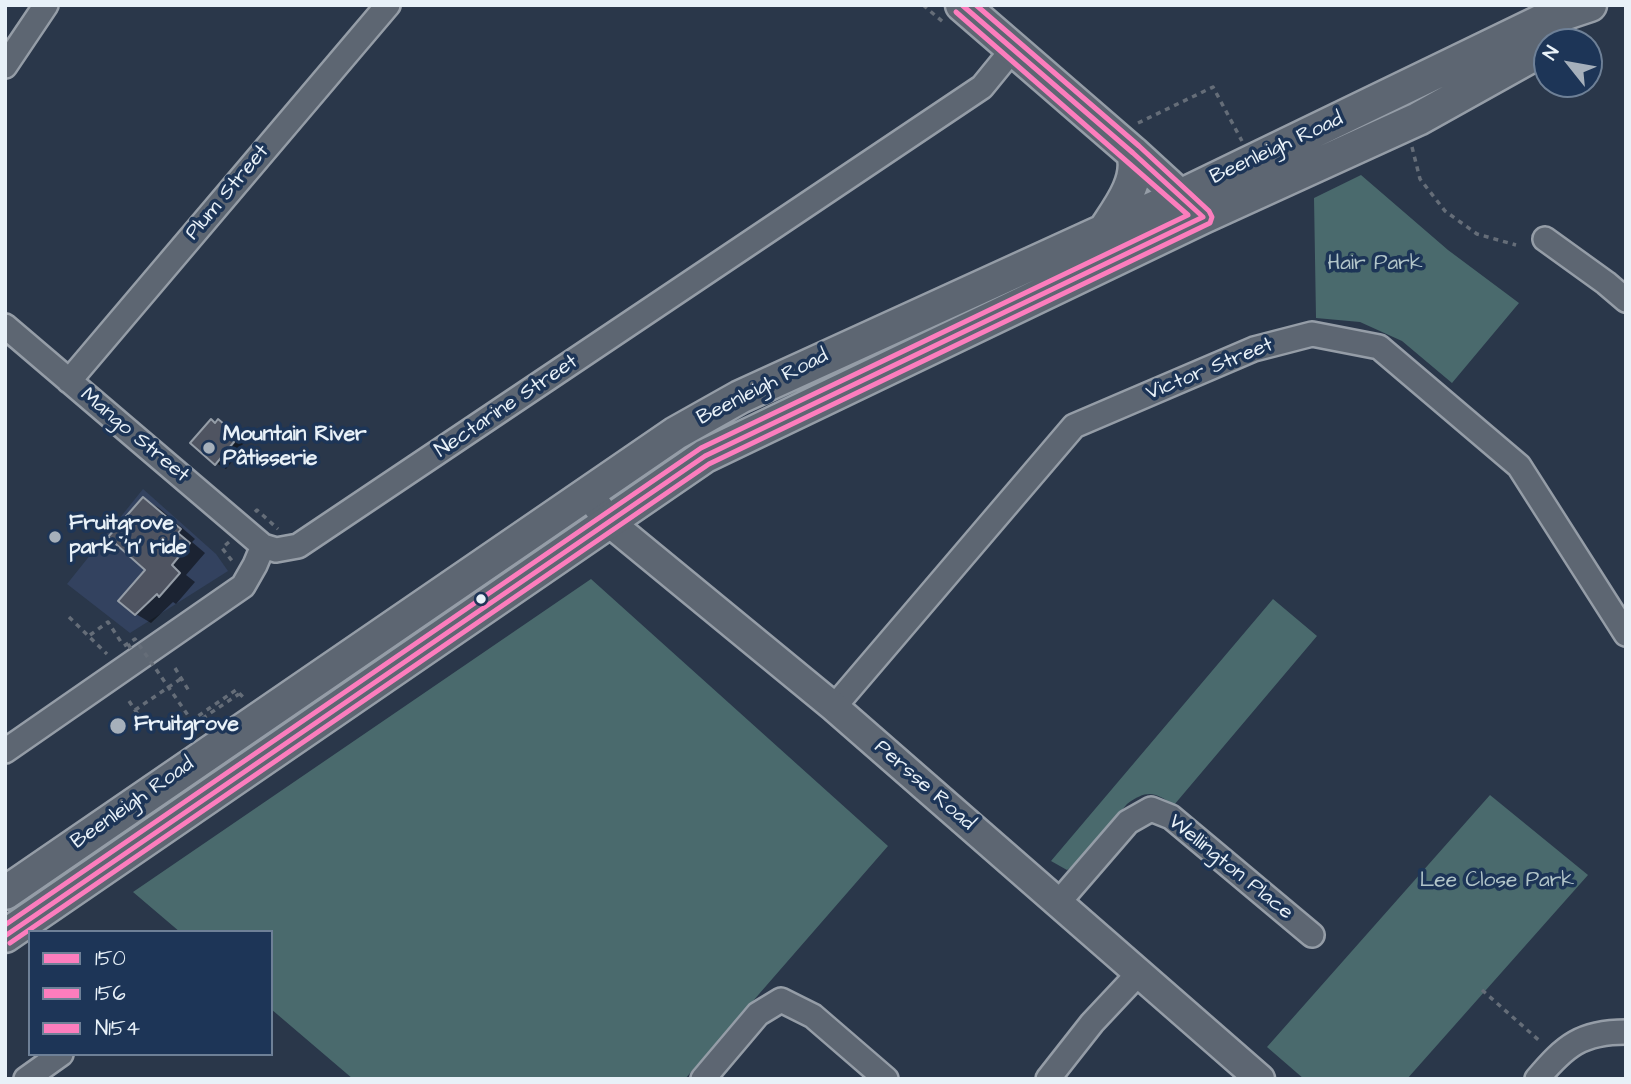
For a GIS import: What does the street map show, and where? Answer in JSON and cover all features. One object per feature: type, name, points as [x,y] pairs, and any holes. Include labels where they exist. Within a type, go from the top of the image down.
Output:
[{"type":"main road","points":[[962,5],[1013,49],[1135,138],[1180,196],[1203,218]]},
{"type":"main road","name":"Beenleigh Road","points":[[5,893],[676,433],[740,397],[1180,196],[1542,21],[1590,5]]},
{"type":"main road","points":[[1577,28],[1612,5]]},
{"type":"main road","name":"Beenleigh Road","points":[[5,936],[705,456],[1203,218],[1418,119],[1533,55]]},
{"type":"main road","points":[[1106,228],[1127,194],[1137,165],[1135,138]]},
{"type":"street","points":[[5,66],[46,5]]},
{"type":"street","name":"Plum Street","points":[[69,381],[388,5]]},
{"type":"street","name":"Nectarine Street","points":[[262,545],[276,550],[298,546],[416,469],[982,87],[1013,49]]},
{"type":"street","points":[[1545,239],[1575,251],[1626,300]]},
{"type":"street","name":"Mango Street","points":[[5,326],[262,545]]},
{"type":"street","name":"Victor Street","points":[[834,707],[1074,426],[1254,349],[1312,334],[1379,346],[1519,466],[1626,634]]},
{"type":"street","name":"Persse Road","points":[[588,493],[609,522],[834,707],[1260,1079]]},
{"type":"street","points":[[5,751],[243,586],[262,545]]},
{"type":"street","name":"Wellington Place","points":[[1058,903],[1128,822],[1151,810],[1171,817],[1312,935]]},
{"type":"street","points":[[1048,1079],[1092,1023],[1138,974]]},
{"type":"street","points":[[703,1079],[758,1014],[780,1000],[813,1016],[886,1079]]},
{"type":"street","points":[[1537,1079],[1557,1056],[1581,1039],[1603,1032],[1626,1032]]},
{"type":"street","points":[[26,1079],[58,1056]]},
{"type":"path","points":[[1135,138],[1213,87],[1242,141]]},
{"type":"path","points":[[1412,145],[1420,179],[1445,211],[1477,234],[1516,245]]},
{"type":"path","points":[[69,617],[111,658]]},
{"type":"path","points":[[90,635],[108,622],[133,652]]},
{"type":"path","points":[[126,645],[135,639],[194,724]]},
{"type":"path","points":[[174,668],[190,691]]},
{"type":"path","points":[[135,710],[182,678]]},
{"type":"path","points":[[240,693],[194,724],[182,727],[236,690],[240,693],[243,697],[254,690]]},
{"type":"path","points":[[129,701],[144,722]]},
{"type":"path","points":[[1482,990],[1557,1056]]},
{"type":"shaded area","points":[[143,489],[216,554],[228,571],[130,633],[67,584]]},
{"type":"green space","name":"Hair Park","points":[[1361,175],[1448,250],[1519,303],[1452,383],[1402,341],[1360,322],[1316,318],[1314,198]]},
{"type":"green space","points":[[591,579],[888,846],[685,1079],[353,1079],[273,1011],[273,930],[178,930],[133,892]]},
{"type":"green space","points":[[1273,599],[1317,636],[1174,805],[1156,795],[1140,796],[1127,804],[1075,865],[1067,870],[1051,861]]},
{"type":"green space","name":"Lee Close Park","points":[[1490,795],[1588,875],[1407,1079],[1304,1079],[1267,1047]]},
{"type":"building","points":[[211,419],[215,423],[218,419],[237,435],[215,465],[190,443]]},
{"type":"building","points":[[143,497],[181,529],[178,533],[190,543],[172,565],[180,573],[159,597],[157,594],[135,615],[118,601],[145,570],[108,537]]},
{"type":"transit line","name":"150","points":[[5,936],[705,456],[1203,217],[962,5]]},
{"type":"transit line","name":"156","points":[[29,930],[709,464],[1210,223],[1212,217],[1209,211],[1139,146],[976,5]]},
{"type":"transit line","name":"N154","points":[[5,925],[701,448],[1188,215],[956,12]]},
{"type":"transit line","name":"156","points":[[10,943],[28,931]]},
{"type":"place","name":"Mountain River Pâtisserie","points":[[209,448]]},
{"type":"place","name":"Fruitgrove park 'n' ride","points":[[55,537]]},
{"type":"place","name":"Fruitgrove","points":[[118,726]]}]
